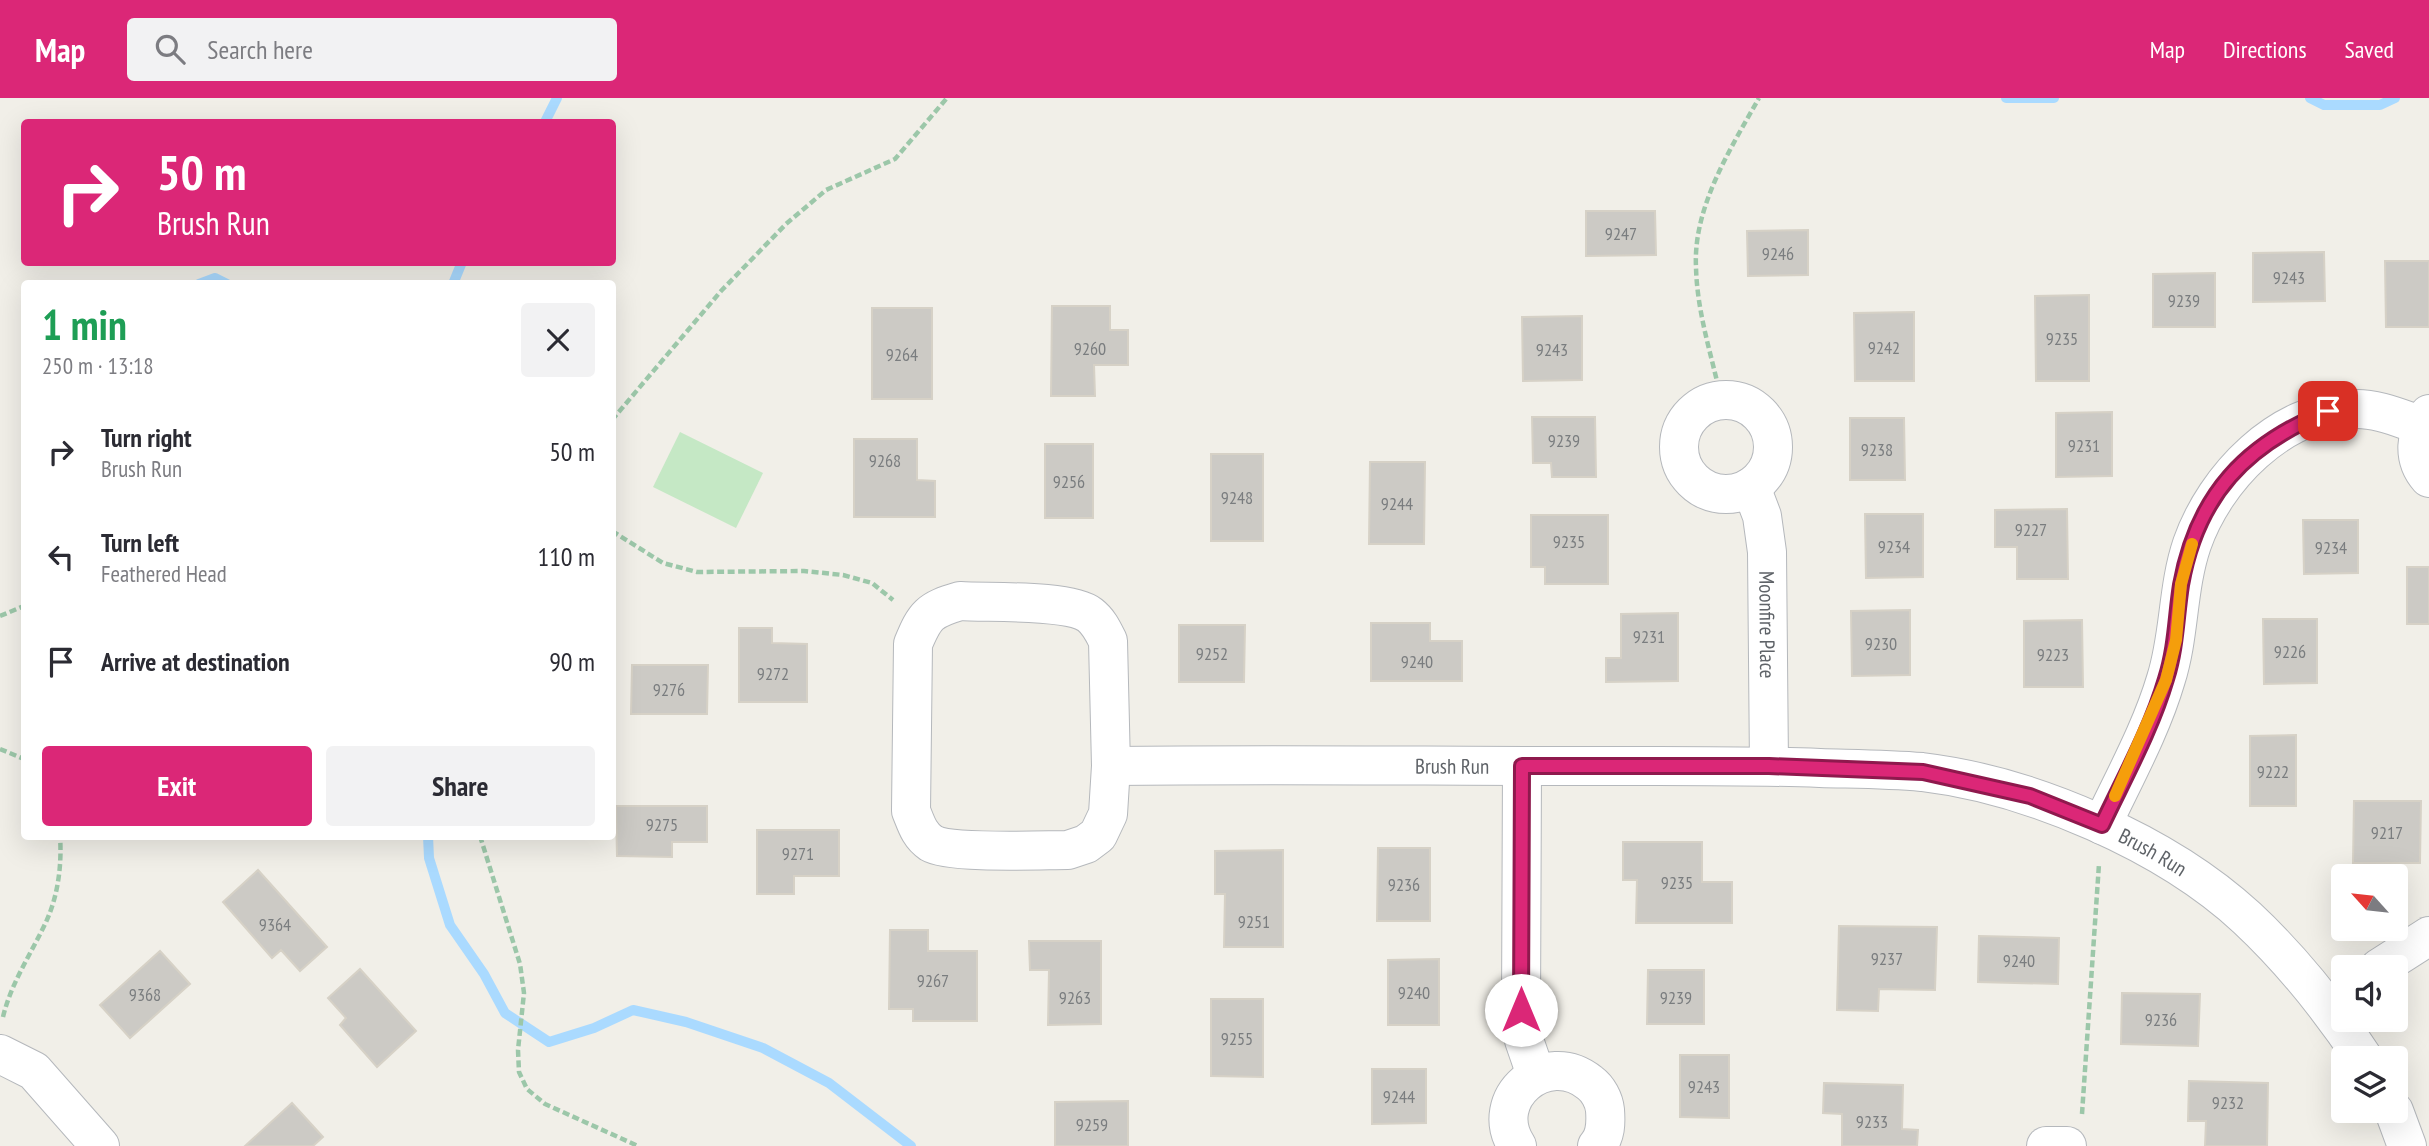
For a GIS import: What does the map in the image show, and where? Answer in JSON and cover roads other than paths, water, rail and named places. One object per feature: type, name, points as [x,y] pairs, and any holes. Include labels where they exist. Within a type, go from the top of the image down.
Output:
[{"type":"street","points":[[1721,399],[1741,402],[1757,410],[1768,425],[1773,438],[1773,456],[1764,475],[1751,487],[1731,494],[1714,492],[1695,483],[1685,470],[1679,453],[1679,436],[1689,416],[1703,405],[1721,399]]},
{"type":"street","points":[[2102,825],[2166,680],[2176,640],[2181,584],[2192,543],[2210,504],[2235,468],[2267,441],[2304,420],[2328,411],[2367,410],[2425,419],[2416,448],[2423,471],[2429,478]]},
{"type":"street","name":"Moonfire Place","points":[[1751,487],[1762,516],[1767,552],[1769,766]]},
{"type":"street","points":[[960,601],[1067,606],[1088,613],[1101,625],[1108,641],[1111,766],[1108,814],[1098,835],[1086,844],[1068,850],[951,848],[932,843],[919,832],[911,811],[913,644],[922,622],[937,608],[960,601]]},
{"type":"street","name":"Brush Run","points":[[1111,766],[1769,766],[1923,772],[2030,796],[2102,825],[2158,854],[2245,917],[2331,995]]},
{"type":"street","points":[[1522,766],[1521,1010],[1524,1040],[1536,1075]]},
{"type":"street","points":[[2399,955],[2429,936]]},
{"type":"street","points":[[0,1054],[34,1071],[100,1146]]},
{"type":"street","points":[[1517,1146],[1508,1126],[1510,1105],[1521,1086],[1536,1075],[1558,1070],[1581,1076],[1596,1088],[1605,1105],[1606,1123],[1602,1141],[1597,1146]]},
{"type":"street","points":[[2398,1123],[2407,1146]]},
{"type":"street","points":[[2046,1146],[2074,1131]]},
{"type":"waterway","points":[[546,119],[557,98]]},
{"type":"waterway","points":[[2006,98],[2054,98]]},
{"type":"waterway","points":[[2310,98],[2324,105],[2380,105],[2395,98]]},
{"type":"waterway","points":[[455,280],[460,266]]},
{"type":"waterway","points":[[210,280],[219,280]]},
{"type":"waterway","points":[[428,840],[429,858],[450,925],[484,974],[505,1013],[549,1042],[594,1028],[633,1010],[686,1022],[763,1048],[829,1083],[911,1146]]}]
